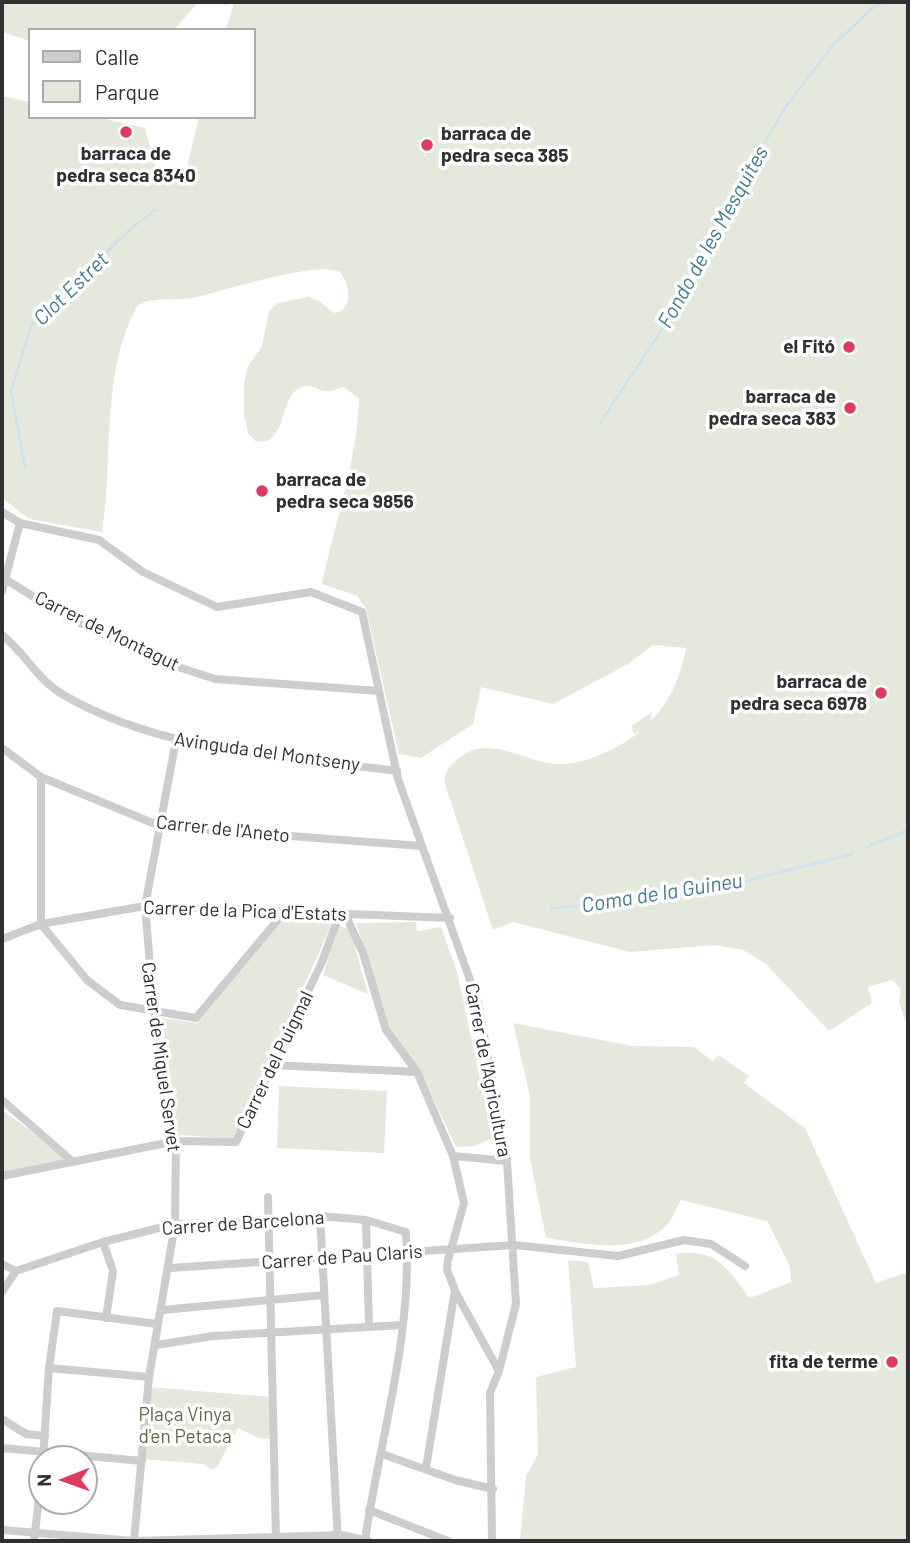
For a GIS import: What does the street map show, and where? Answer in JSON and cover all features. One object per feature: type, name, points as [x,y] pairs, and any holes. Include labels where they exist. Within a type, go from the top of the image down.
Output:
[{"type":"street","points":[[2,512],[20,523],[2,591]]},
{"type":"street","name":"Carrer de l'Agricultura","points":[[20,523],[99,540],[143,572],[217,607],[311,592],[362,612],[397,771],[421,846],[450,918],[478,1002],[507,1161],[516,1304],[499,1371],[490,1393],[492,1541]]},
{"type":"street","name":"Carrer de Montagut","points":[[5,579],[58,612],[110,638],[163,662],[215,679],[379,691]]},
{"type":"street","name":"Avinguda del Montseny","points":[[2,635],[63,694],[139,729],[176,740],[397,771]]},
{"type":"street","name":"Carrer de Miquel Servet","points":[[134,1541],[149,1377],[156,1345],[157,1324],[170,1268],[175,1224],[176,1141],[155,1013],[145,906],[176,740]]},
{"type":"street","name":"Carrer de l'Aneto","points":[[2,748],[41,777],[160,826],[421,846]]},
{"type":"street","points":[[41,777],[41,923],[87,980],[120,1005],[196,1018],[285,911]]},
{"type":"street","name":"Carrer de la Pica d'Estats","points":[[2,939],[41,923],[145,906],[450,918]]},
{"type":"street","points":[[342,913],[363,953],[386,1030],[417,1072],[453,1156],[464,1203],[447,1270],[499,1371]]},
{"type":"street","name":"Carrer del Puigmal","points":[[2,1176],[176,1141],[236,1142],[322,962],[342,913]]},
{"type":"street","points":[[273,1065],[417,1072]]},
{"type":"street","points":[[2,1100],[72,1161]]},
{"type":"street","points":[[453,1156],[507,1161]]},
{"type":"street","points":[[268,1197],[276,1540]]},
{"type":"street","points":[[320,1216],[337,1538]]},
{"type":"street","name":"Carrer de Barcelona","points":[[16,1271],[103,1242],[175,1224],[268,1221],[320,1216],[366,1220],[406,1232],[407,1252]]},
{"type":"street","points":[[366,1220],[369,1327]]},
{"type":"street","name":"Carrer de Pau Claris","points":[[170,1268],[514,1245],[618,1256],[684,1240],[711,1244],[745,1266]]},
{"type":"street","points":[[103,1242],[113,1271],[106,1318]]},
{"type":"street","points":[[2,1530],[35,1537],[134,1541],[337,1538],[366,1541],[369,1510],[383,1454],[402,1325],[407,1252]]},
{"type":"street","points":[[2,1264],[16,1271],[2,1292]]},
{"type":"street","points":[[426,1468],[455,1290]]},
{"type":"street","points":[[162,1310],[324,1295]]},
{"type":"street","points":[[45,1445],[49,1368],[57,1311],[157,1324]]},
{"type":"street","points":[[156,1345],[214,1336],[402,1325]]},
{"type":"street","points":[[49,1368],[149,1377]]},
{"type":"street","points":[[2,1419],[26,1434],[45,1436]]},
{"type":"street","points":[[2,1448],[28,1452]]},
{"type":"street","points":[[383,1454],[493,1489]]},
{"type":"street","points":[[98,1458],[142,1461]]},
{"type":"street","points":[[369,1510],[448,1541]]},
{"type":"street","points":[[35,1537],[37,1515]]},
{"type":"green space","points":[[2,2],[198,2],[176,28],[28,28],[28,40],[2,32]]},
{"type":"green space","points":[[234,2],[908,2],[908,1027],[899,1003],[901,989],[892,980],[868,987],[872,1003],[829,1031],[766,964],[743,950],[716,945],[630,952],[513,922],[493,930],[444,781],[450,767],[462,756],[486,748],[552,764],[584,760],[614,749],[639,732],[633,733],[632,726],[652,712],[650,722],[663,706],[678,678],[686,648],[653,645],[628,664],[553,704],[481,687],[473,724],[421,758],[399,754],[366,609],[357,596],[322,584],[350,469],[359,398],[343,387],[328,391],[304,386],[291,396],[278,429],[267,441],[256,442],[248,433],[244,415],[244,384],[248,366],[262,346],[269,311],[278,303],[308,297],[319,301],[334,313],[340,311],[347,302],[348,290],[340,272],[328,269],[291,273],[192,298],[158,300],[138,305],[126,331],[113,387],[102,532],[29,519],[2,498],[2,96],[28,102],[28,119],[105,119],[145,128],[158,176],[186,172],[199,119],[256,119],[256,28],[227,28]]},
{"type":"green space","points":[[325,916],[334,919],[235,1139],[179,1135],[161,1018],[197,1023],[280,921]]},
{"type":"green space","points":[[416,922],[417,931],[441,927],[457,972],[493,1138],[475,1146],[456,1147],[420,1071],[388,1027],[356,923]]},
{"type":"green space","points":[[338,926],[350,929],[368,994],[323,975]]},
{"type":"green space","points":[[513,1023],[632,1046],[694,1047],[713,1061],[718,1055],[749,1076],[744,1083],[805,1128],[876,1283],[908,1272],[908,1541],[520,1541],[526,1476],[538,1454],[536,1377],[576,1367],[568,1260],[588,1262],[594,1288],[650,1285],[679,1275],[676,1254],[690,1253],[702,1254],[720,1262],[750,1298],[791,1282],[790,1267],[767,1221],[681,1200],[667,1225],[651,1237],[637,1242],[607,1245],[546,1238],[530,1158],[530,1096]]},
{"type":"green space","points":[[279,1086],[387,1091],[384,1153],[277,1148]]},
{"type":"green space","points":[[2,1110],[72,1161],[2,1176]]},
{"type":"green space","name":"Plaça Vinya d'en Petaca","points":[[148,1387],[272,1397],[269,1439],[259,1438],[238,1428],[217,1467],[212,1470],[203,1464],[142,1459]]},
{"type":"waterway","name":"Fondo de les Mesquites","points":[[600,423],[679,304],[712,231],[787,105],[833,45],[875,6],[890,2]]},
{"type":"waterway","name":"Clot Estret","points":[[25,468],[11,391],[31,326],[128,231],[155,210]]},
{"type":"waterway","name":"Coma de la Guineu","points":[[867,847],[908,830]]},
{"type":"waterway","name":"Coma de la Guineu","points":[[551,909],[710,890],[853,854]]},
{"type":"place","name":"barraca de pedra seca 8340","points":[[126,132]]},
{"type":"place","name":"barraca de pedra seca 385","points":[[427,145]]},
{"type":"place","name":"el Fitó","points":[[849,347]]},
{"type":"place","name":"barraca de pedra seca 383","points":[[850,408]]},
{"type":"place","name":"barraca de pedra seca 9856","points":[[262,491]]},
{"type":"place","name":"barraca de pedra seca 6978","points":[[881,693]]},
{"type":"place","name":"fita de terme","points":[[892,1362]]}]
